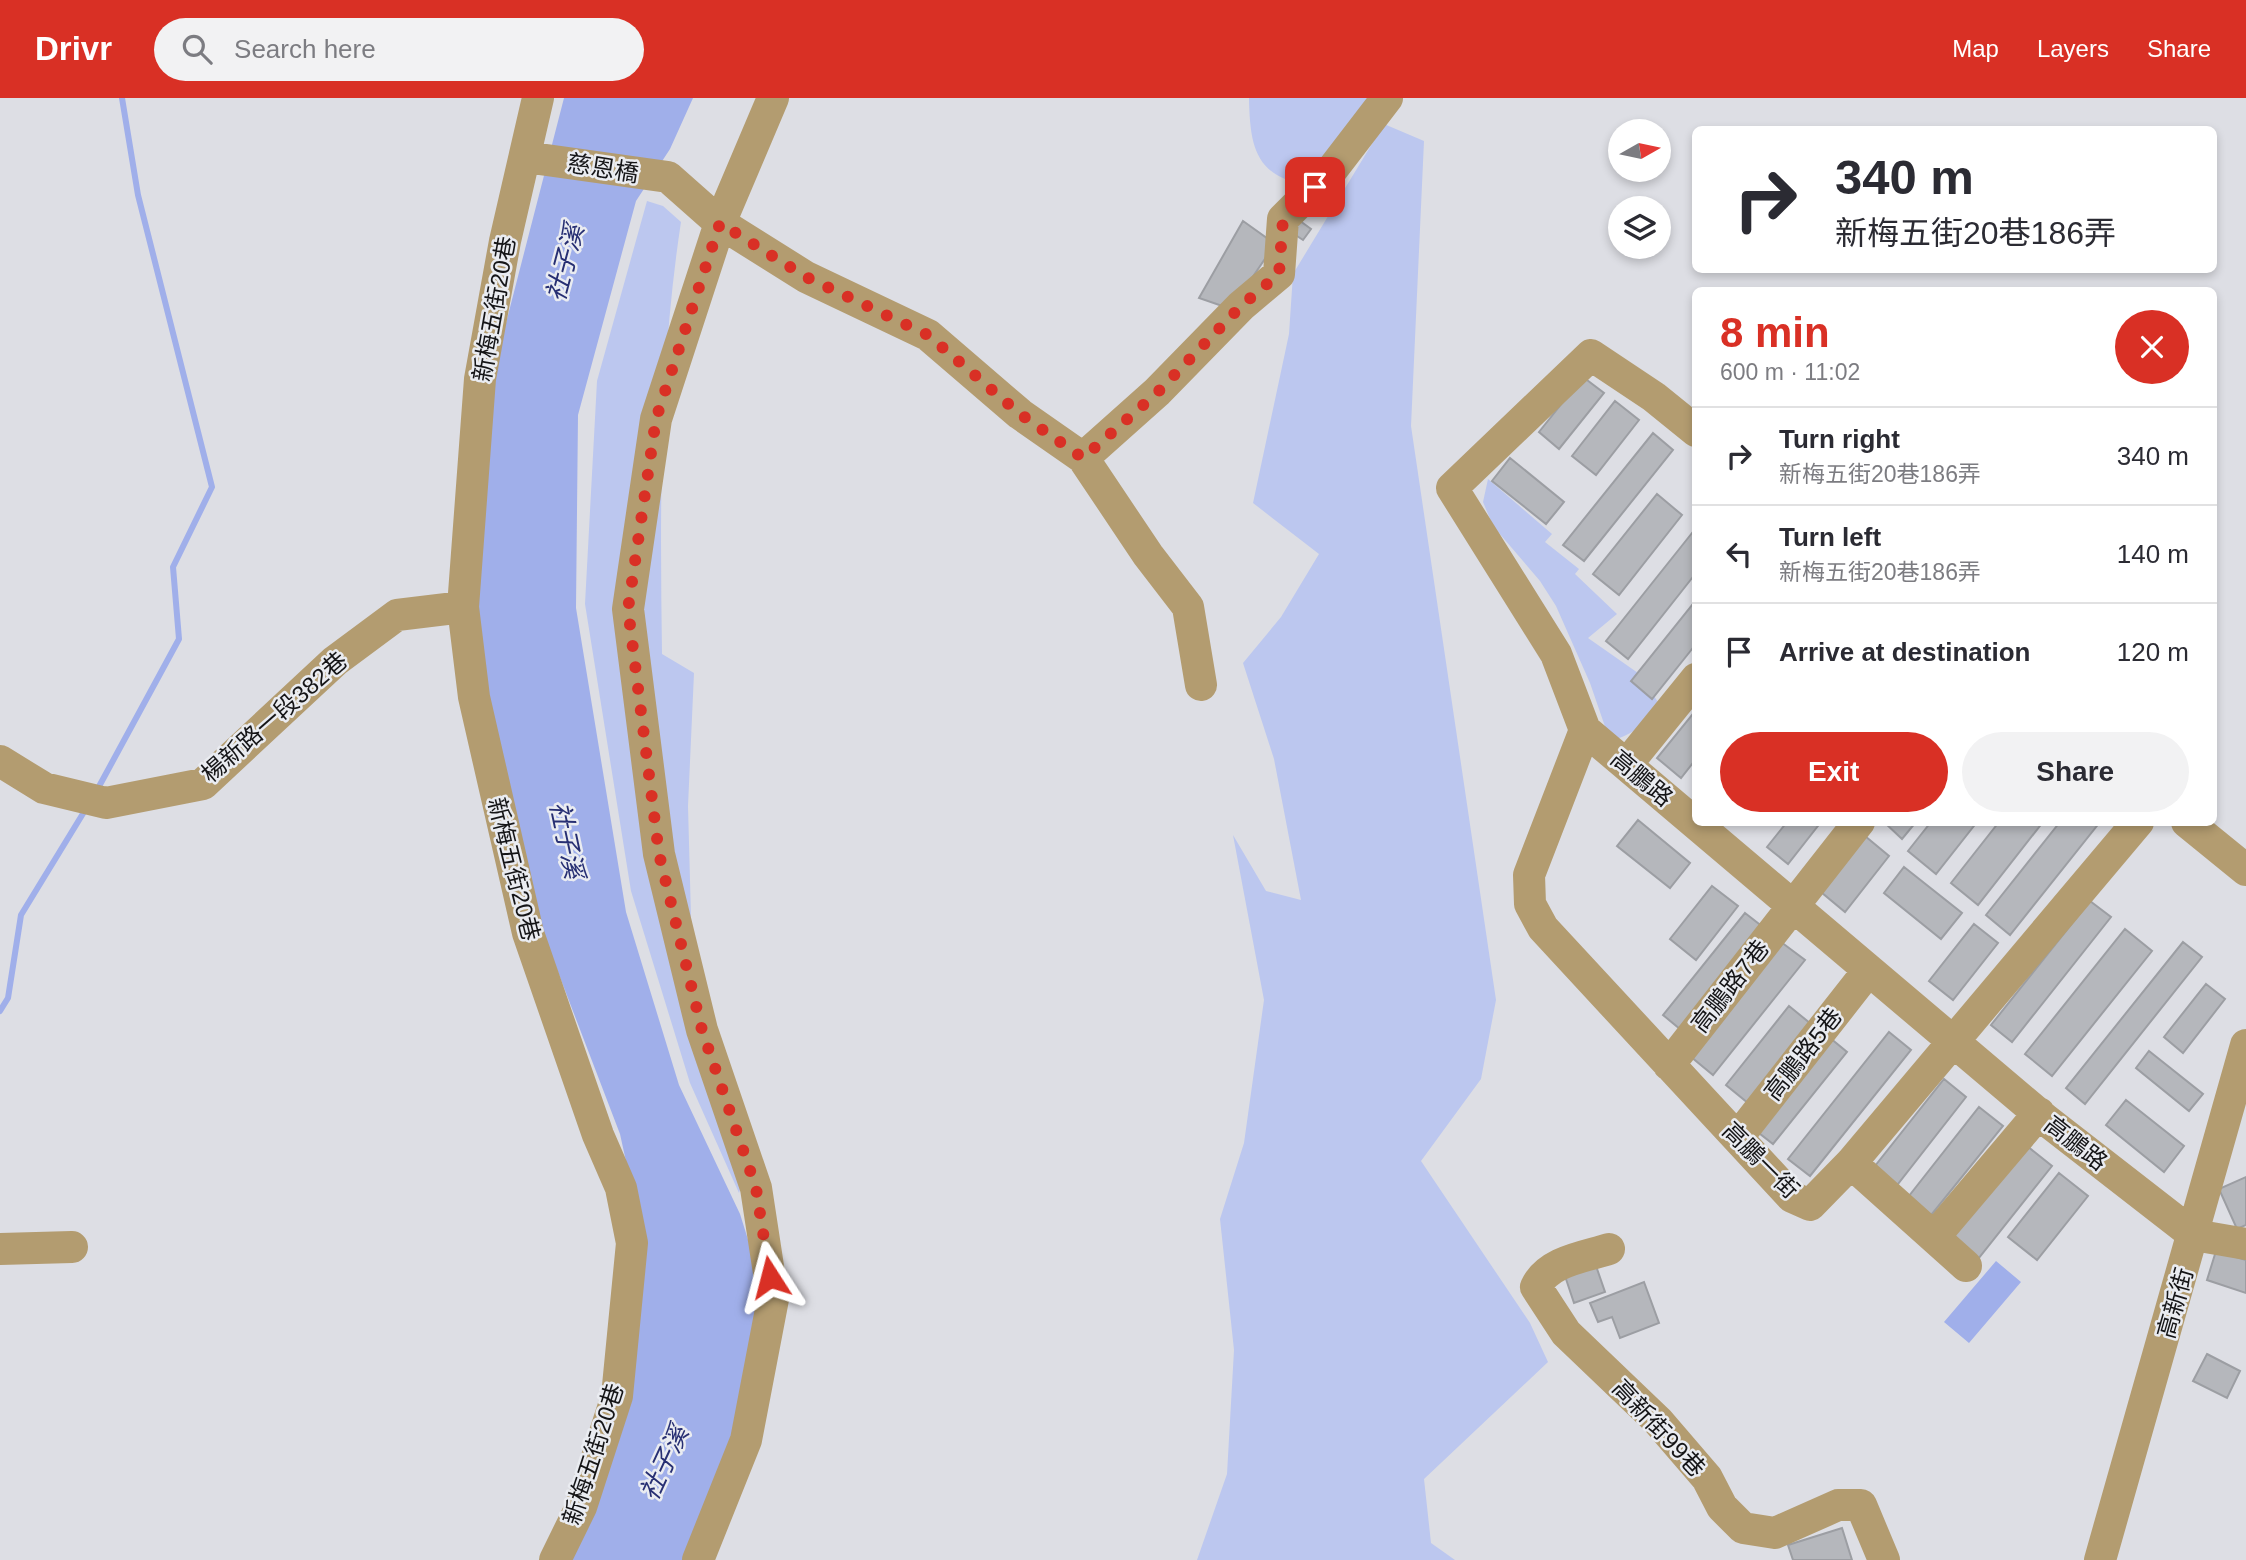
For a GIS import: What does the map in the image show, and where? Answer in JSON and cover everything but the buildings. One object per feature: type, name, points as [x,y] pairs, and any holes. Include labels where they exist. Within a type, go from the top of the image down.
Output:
[{"type":"street","name":"新梅五街20巷","points":[[538,98],[531,157],[480,379],[463,607],[474,697],[528,933],[598,1135],[621,1188],[632,1243],[617,1396],[581,1507],[555,1560]]},
{"type":"street","points":[[698,1560],[746,1440],[773,1299],[756,1188],[702,1030],[659,854],[628,609],[656,419],[720,223],[773,98]]},
{"type":"street","points":[[1083,458],[1157,393],[1241,306],[1279,274],[1283,219],[1331,171],[1387,98]]},
{"type":"street","name":"慈恩橋","points":[[531,157],[668,177],[720,223]]},
{"type":"street","points":[[720,223],[806,277],[928,335],[1020,414],[1083,458],[1148,555],[1188,607],[1200,685]]},
{"type":"street","points":[[1585,730],[1556,654],[1452,488],[1591,355],[1654,397],[1692,428]]},
{"type":"street","name":"楊新路一段382巷","points":[[0,761],[44,788],[106,803],[203,784],[335,661],[397,615],[463,607]]},
{"type":"street","points":[[1627,764],[1692,686]]},
{"type":"street","name":"高鵬路","points":[[1585,730],[1692,820]]},
{"type":"street","name":"高鵬一街","points":[[1585,730],[1529,875],[1530,904],[1543,928],[1669,1065],[1792,1197],[1810,1205],[1851,1163],[2135,826]]},
{"type":"street","name":"高鵬路","points":[[1699,826],[2039,1113],[2194,1235]]},
{"type":"street","name":"高鵬路7巷","points":[[1669,1065],[1856,826]]},
{"type":"street","points":[[2192,826],[2246,870]]},
{"type":"street","name":"高鵬路5巷","points":[[1738,1138],[1868,971]]},
{"type":"street","name":"高新街","points":[[2100,1560],[2245,1057]]},
{"type":"street","points":[[1935,1236],[2039,1113]]},
{"type":"street","points":[[1851,1163],[1966,1266]]},
{"type":"street","points":[[2194,1235],[2246,1244]]},
{"type":"street","points":[[0,1249],[72,1247]]},
{"type":"street","name":"高新街99巷","points":[[1609,1249],[1551,1268],[1541,1276],[1536,1287],[1539,1296],[1566,1333],[1658,1422],[1707,1478],[1722,1507],[1743,1528],[1775,1533],[1838,1505],[1861,1505],[1884,1560]]},
{"type":"shaded area","points":[[1249,98],[1368,98],[1310,185],[1277,175],[1259,157],[1251,131]]},
{"type":"shaded area","points":[[1384,124],[1424,141],[1411,426],[1496,1000],[1481,1079],[1421,1161],[1530,1323],[1548,1362],[1424,1479],[1431,1543],[1455,1560],[1197,1560],[1227,1474],[1234,1350],[1220,1219],[1244,1143],[1264,1000],[1233,835],[1266,891],[1301,900],[1274,759],[1243,663],[1281,617],[1319,554],[1253,503],[1289,334],[1293,274]]},
{"type":"shaded area","points":[[647,201],[663,206],[681,222],[668,329],[665,383],[661,491],[662,654],[694,673],[688,806],[694,1029],[745,1174],[739,1193],[690,1083],[631,891],[585,604],[597,381]]},
{"type":"shaded area","points":[[1488,479],[1552,534],[1545,542],[1579,569],[1575,574],[1617,614],[1588,638],[1638,673],[1658,702],[1644,722],[1626,735],[1610,741],[1590,683],[1556,606],[1540,581],[1493,526],[1483,502]]},
{"type":"water","points":[[564,98],[693,98],[670,149],[636,201],[578,415],[576,608],[626,912],[679,1085],[740,1214],[767,1300],[738,1443],[691,1560],[572,1560],[642,1234],[620,1134],[540,925],[487,691],[476,598],[490,385]]},
{"type":"water","points":[[1996,1261],[2021,1282],[1969,1343],[1944,1322]]},
{"type":"waterway","name":"社子溪","points":[[96,792],[179,639],[173,567],[212,487],[138,195],[122,98]]},
{"type":"waterway","name":"社子溪","points":[[0,1011],[8,998],[21,915],[87,807]]},
{"type":"route","points":[[770,1277],[756,1188],[702,1030],[659,854],[628,609],[656,419],[720,223],[806,277],[928,335],[1020,414],[1083,458],[1157,393],[1241,306],[1279,274],[1283,219],[1315,187]]}]
